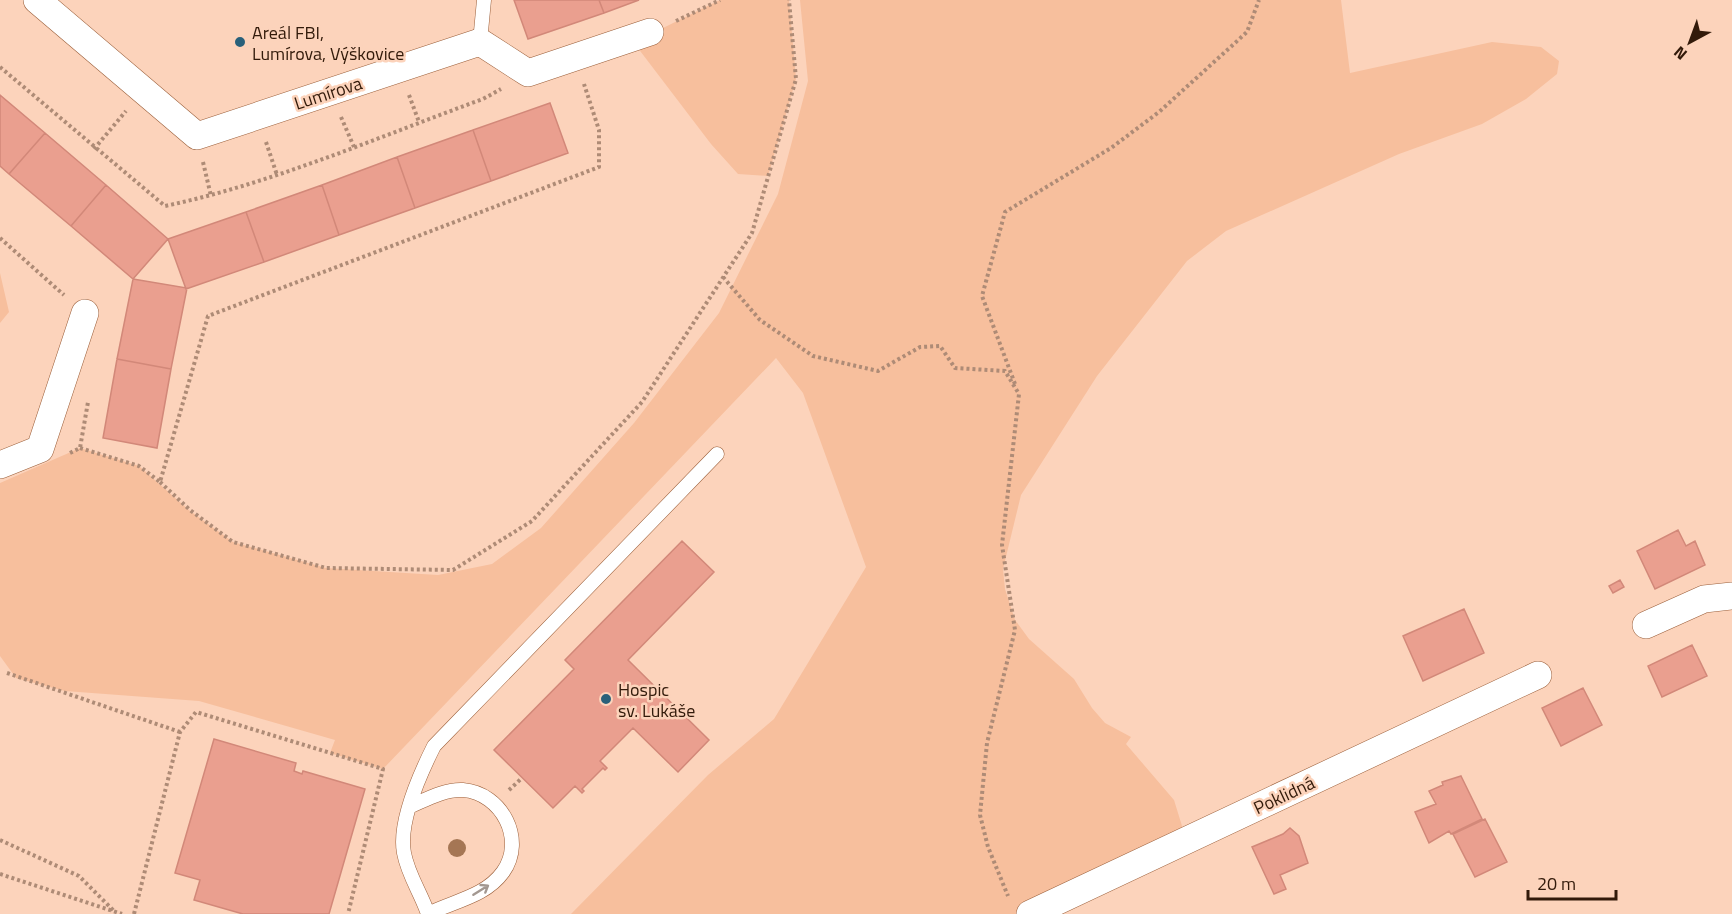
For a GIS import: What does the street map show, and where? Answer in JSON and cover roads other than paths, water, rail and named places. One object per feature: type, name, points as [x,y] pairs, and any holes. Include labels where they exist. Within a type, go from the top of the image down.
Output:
[{"type":"street","name":"Lumírova","points":[[37,0],[197,136],[480,42]]},
{"type":"street","points":[[480,42],[528,74],[661,28]]},
{"type":"street","points":[[0,465],[40,449],[85,313]]},
{"type":"street","points":[[1646,625],[1704,599],[1732,596]]},
{"type":"street","name":"Poklidná","points":[[1021,909],[1538,675]]},
{"type":"lane","points":[[480,42],[484,0]]},
{"type":"lane","points":[[411,806],[447,791],[464,790],[486,798],[502,812],[512,829],[513,849],[503,871],[488,887],[469,898],[448,903],[428,914],[411,878],[403,851],[404,828],[418,779],[434,746],[717,454]]},
{"type":"place","name":"Areál FBI, Lumírova, Výškovice","points":[[240,42]]},
{"type":"place","name":"Hospic sv. Lukáše","points":[[606,699]]}]
